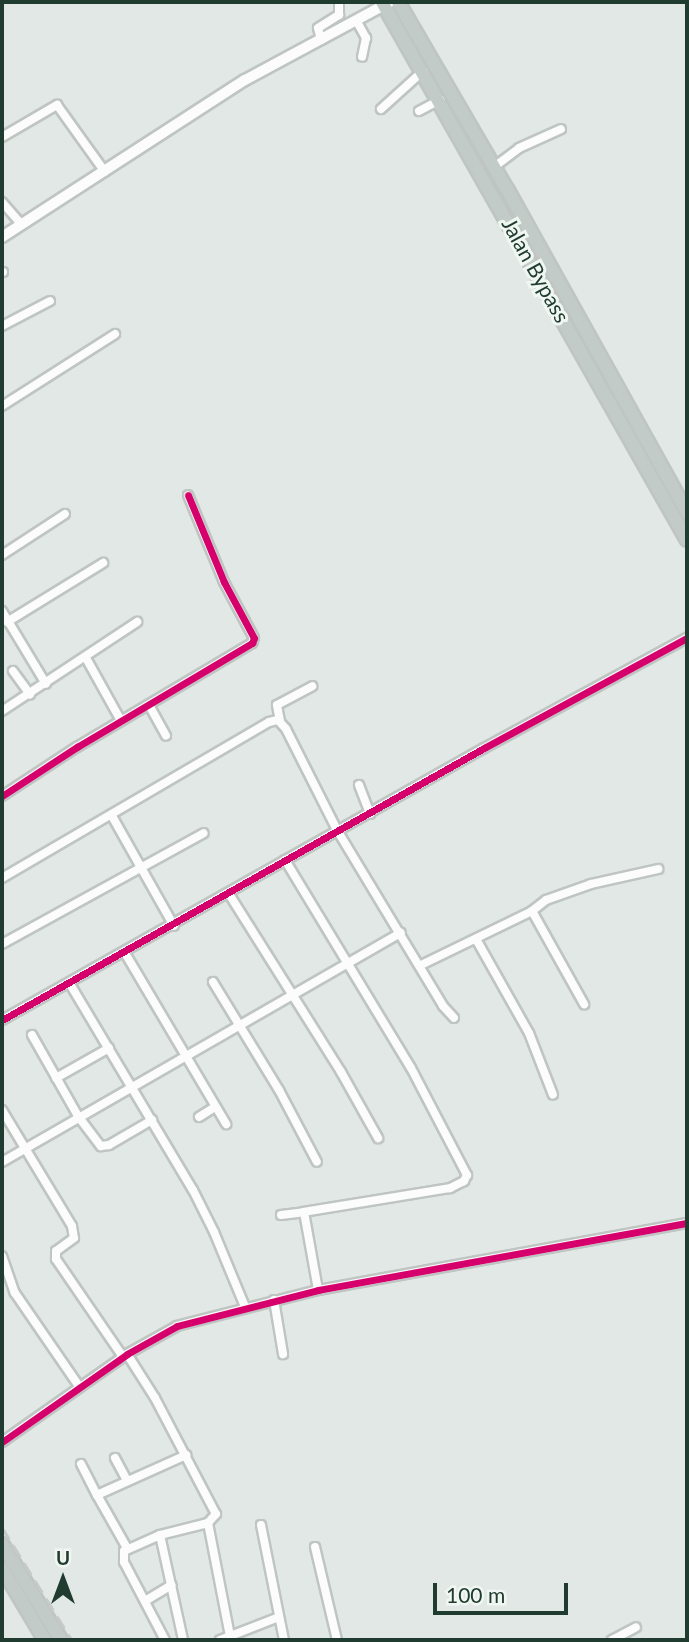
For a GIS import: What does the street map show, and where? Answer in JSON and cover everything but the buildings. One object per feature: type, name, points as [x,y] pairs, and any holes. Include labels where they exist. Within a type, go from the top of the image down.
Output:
[{"type":"highway","name":"Jalan Bypass","points":[[398,2],[494,167],[660,478],[687,540]]},
{"type":"highway","name":"Jalan Bypass","points":[[386,3],[660,478],[687,512]]},
{"type":"highway","points":[[2,1545],[61,1640]]},
{"type":"highway","points":[[2,1570],[45,1640]]},
{"type":"street","points":[[321,40],[318,28],[339,15],[339,2]]},
{"type":"street","points":[[2,237],[245,80],[386,3]]},
{"type":"street","points":[[356,20],[366,42],[362,57]]},
{"type":"street","points":[[381,108],[423,71]]},
{"type":"street","points":[[419,111],[440,100]]},
{"type":"street","points":[[2,137],[57,106],[105,172]]},
{"type":"street","points":[[494,167],[519,148],[561,129]]},
{"type":"street","points":[[2,202],[21,224]]},
{"type":"street","points":[[2,326],[50,301]]},
{"type":"street","points":[[2,406],[116,334]]},
{"type":"street","points":[[2,796],[254,641],[224,582],[188,495]]},
{"type":"street","points":[[2,555],[65,514]]},
{"type":"street","points":[[8,622],[103,563]]},
{"type":"street","points":[[2,611],[46,684]]},
{"type":"street","points":[[2,711],[137,622]]},
{"type":"street","points":[[2,1020],[174,926],[337,830],[687,638]]},
{"type":"street","points":[[86,658],[121,721]]},
{"type":"street","points":[[13,671],[30,694]]},
{"type":"street","points":[[312,686],[277,705],[280,721],[337,830],[421,965],[443,1006],[454,1018]]},
{"type":"street","points":[[149,705],[166,736]]},
{"type":"street","points":[[2,878],[269,722],[280,721]]},
{"type":"street","points":[[359,785],[370,814]]},
{"type":"street","points":[[112,816],[174,926]]},
{"type":"street","points":[[2,944],[204,834]]},
{"type":"street","points":[[281,1215],[450,1188],[464,1181],[467,1175],[411,1068],[285,860]]},
{"type":"street","points":[[421,965],[532,911],[546,900],[572,890],[658,869]]},
{"type":"street","points":[[229,894],[294,996],[378,1138]]},
{"type":"street","points":[[532,911],[583,1004]]},
{"type":"street","points":[[2,1162],[401,933]]},
{"type":"street","points":[[476,939],[529,1033],[553,1095]]},
{"type":"street","points":[[125,953],[226,1124]]},
{"type":"street","points":[[213,982],[279,1090],[317,1162]]},
{"type":"street","points":[[70,984],[133,1086],[208,1219],[245,1307]]},
{"type":"street","points":[[32,1035],[92,1138],[104,1147],[152,1120]]},
{"type":"street","points":[[56,1078],[109,1048]]},
{"type":"street","points":[[199,1116],[215,1107]]},
{"type":"street","points":[[2,1110],[74,1230],[74,1238],[56,1251],[56,1259],[125,1355],[186,1455],[215,1509],[215,1517],[208,1522],[160,1535],[127,1548]]},
{"type":"street","points":[[304,1212],[318,1290]]},
{"type":"street","points":[[2,1442],[125,1355],[177,1326],[318,1290],[687,1223]]},
{"type":"street","points":[[2,1256],[15,1293],[79,1386]]},
{"type":"street","points":[[274,1300],[283,1354]]},
{"type":"street","points":[[97,1495],[186,1455]]},
{"type":"street","points":[[115,1458],[127,1481]]},
{"type":"street","points":[[81,1464],[127,1548],[124,1562],[165,1640]]},
{"type":"street","points":[[208,1522],[230,1636]]},
{"type":"street","points":[[261,1525],[284,1640]]},
{"type":"street","points":[[160,1535],[183,1640]]},
{"type":"street","points":[[315,1547],[337,1640]]},
{"type":"street","points":[[145,1601],[172,1585]]},
{"type":"street","points":[[220,1640],[279,1617]]},
{"type":"street","points":[[612,1640],[636,1627]]},
{"type":"railway","points":[[2,1527],[72,1640]]},
{"type":"cycle path","points":[[2,796],[77,747],[252,643],[254,638],[224,582],[188,495]]},
{"type":"cycle path","points":[[2,1020],[484,748],[687,638]]},
{"type":"cycle path","points":[[2,1442],[127,1354],[177,1326],[318,1290],[687,1223]]}]
